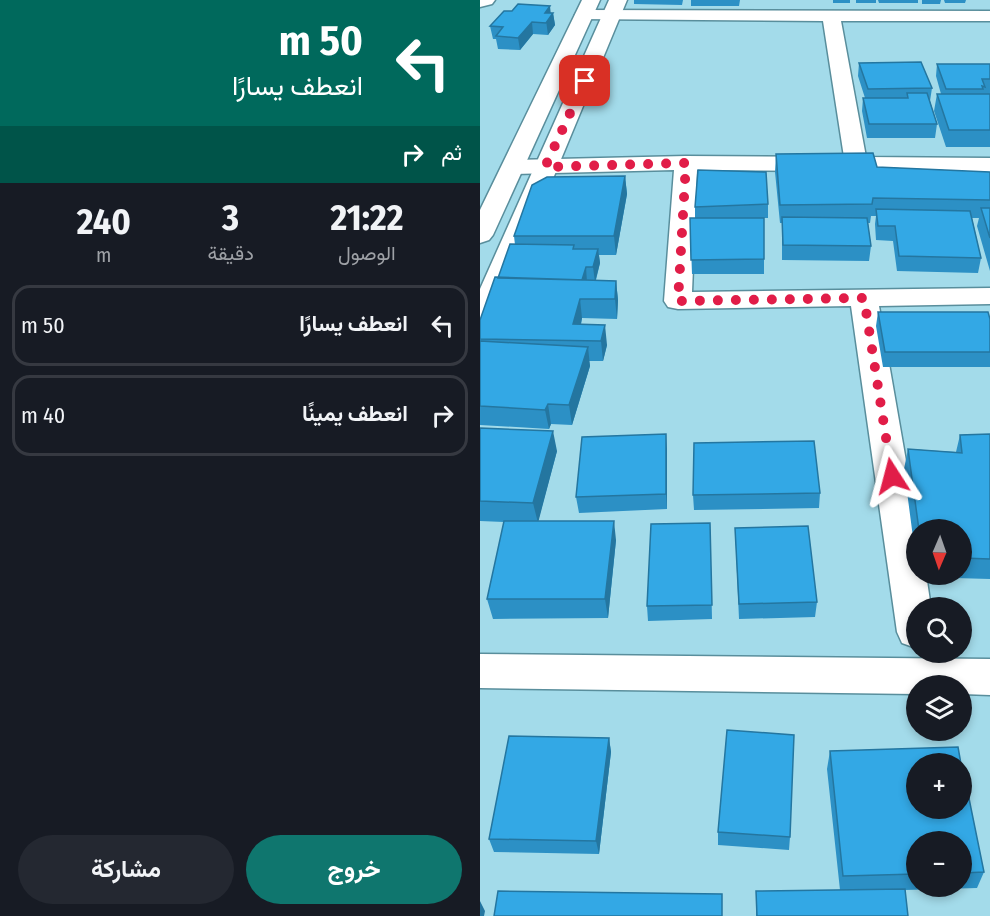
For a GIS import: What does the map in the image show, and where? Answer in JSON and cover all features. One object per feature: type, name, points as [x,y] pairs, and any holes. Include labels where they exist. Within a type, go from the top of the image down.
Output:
[{"type":"street","points":[[480,2],[486,0]]},
{"type":"street","points":[[480,235],[514,167],[587,7],[781,8],[831,17],[990,16]]},
{"type":"street","points":[[480,321],[615,8]]},
{"type":"street","points":[[831,17],[856,163]]},
{"type":"street","points":[[514,167],[686,163],[990,165]]},
{"type":"street","points":[[686,163],[678,301],[990,296]]},
{"type":"street","points":[[864,298],[911,597]]},
{"type":"street","points":[[480,671],[922,664],[990,677]]},
{"type":"building","points":[[518,4],[550,6],[545,13],[553,13],[546,23],[532,22],[518,38],[496,36],[503,27],[490,26],[504,11],[512,11]]},
{"type":"building","points":[[921,62],[932,88],[868,89],[859,63]]},
{"type":"building","points":[[937,64],[990,64],[990,79],[982,79],[985,87],[982,86],[983,89],[946,89]]},
{"type":"building","points":[[907,93],[927,93],[937,124],[869,124],[863,98],[908,98]]},
{"type":"building","points":[[937,94],[990,94],[990,130],[949,130]]},
{"type":"building","points":[[873,153],[877,167],[990,172],[990,200],[873,198],[872,204],[780,205],[776,154]]},
{"type":"building","points":[[698,170],[766,172],[768,204],[695,207]]},
{"type":"building","points":[[625,176],[614,236],[514,236],[532,185],[547,177]]},
{"type":"building","points":[[981,208],[990,208],[990,238]]},
{"type":"building","points":[[876,209],[970,211],[981,258],[899,256],[895,226],[878,226]]},
{"type":"building","points":[[782,217],[867,218],[871,246],[783,245]]},
{"type":"building","points":[[690,218],[764,218],[764,259],[691,260]]},
{"type":"building","points":[[510,244],[574,245],[573,249],[598,249],[593,267],[586,267],[582,280],[498,278]]},
{"type":"building","points":[[495,277],[616,281],[615,299],[580,299],[573,324],[605,325],[601,341],[480,339],[480,320]]},
{"type":"building","points":[[878,312],[988,312],[990,352],[885,352]]},
{"type":"building","points":[[480,341],[588,347],[569,405],[548,404],[545,410],[480,406]]},
{"type":"building","points":[[480,428],[553,431],[533,503],[480,501]]},
{"type":"building","points":[[666,434],[666,494],[576,497],[582,437]]},
{"type":"building","points":[[990,434],[990,559],[972,558],[972,519],[918,519],[908,449],[962,453],[960,435]]},
{"type":"building","points":[[814,441],[820,493],[693,495],[694,443]]},
{"type":"building","points":[[504,521],[614,521],[605,599],[487,599]]},
{"type":"building","points":[[710,523],[712,605],[647,606],[651,524]]},
{"type":"building","points":[[808,526],[817,602],[739,604],[735,528]]},
{"type":"building","points":[[727,730],[794,735],[790,837],[718,832]]},
{"type":"building","points":[[509,736],[609,738],[596,841],[489,839]]},
{"type":"building","points":[[958,747],[959,753],[906,753],[906,819],[972,819],[972,813],[984,872],[972,873],[972,831],[906,831],[906,874],[843,876],[830,751]]},
{"type":"building","points":[[905,889],[908,916],[757,916],[756,891]]},
{"type":"building","points":[[498,891],[722,894],[722,916],[494,916]]},
{"type":"route","points":[[585,81],[545,167],[686,163],[678,301],[864,298],[892,476]]}]
